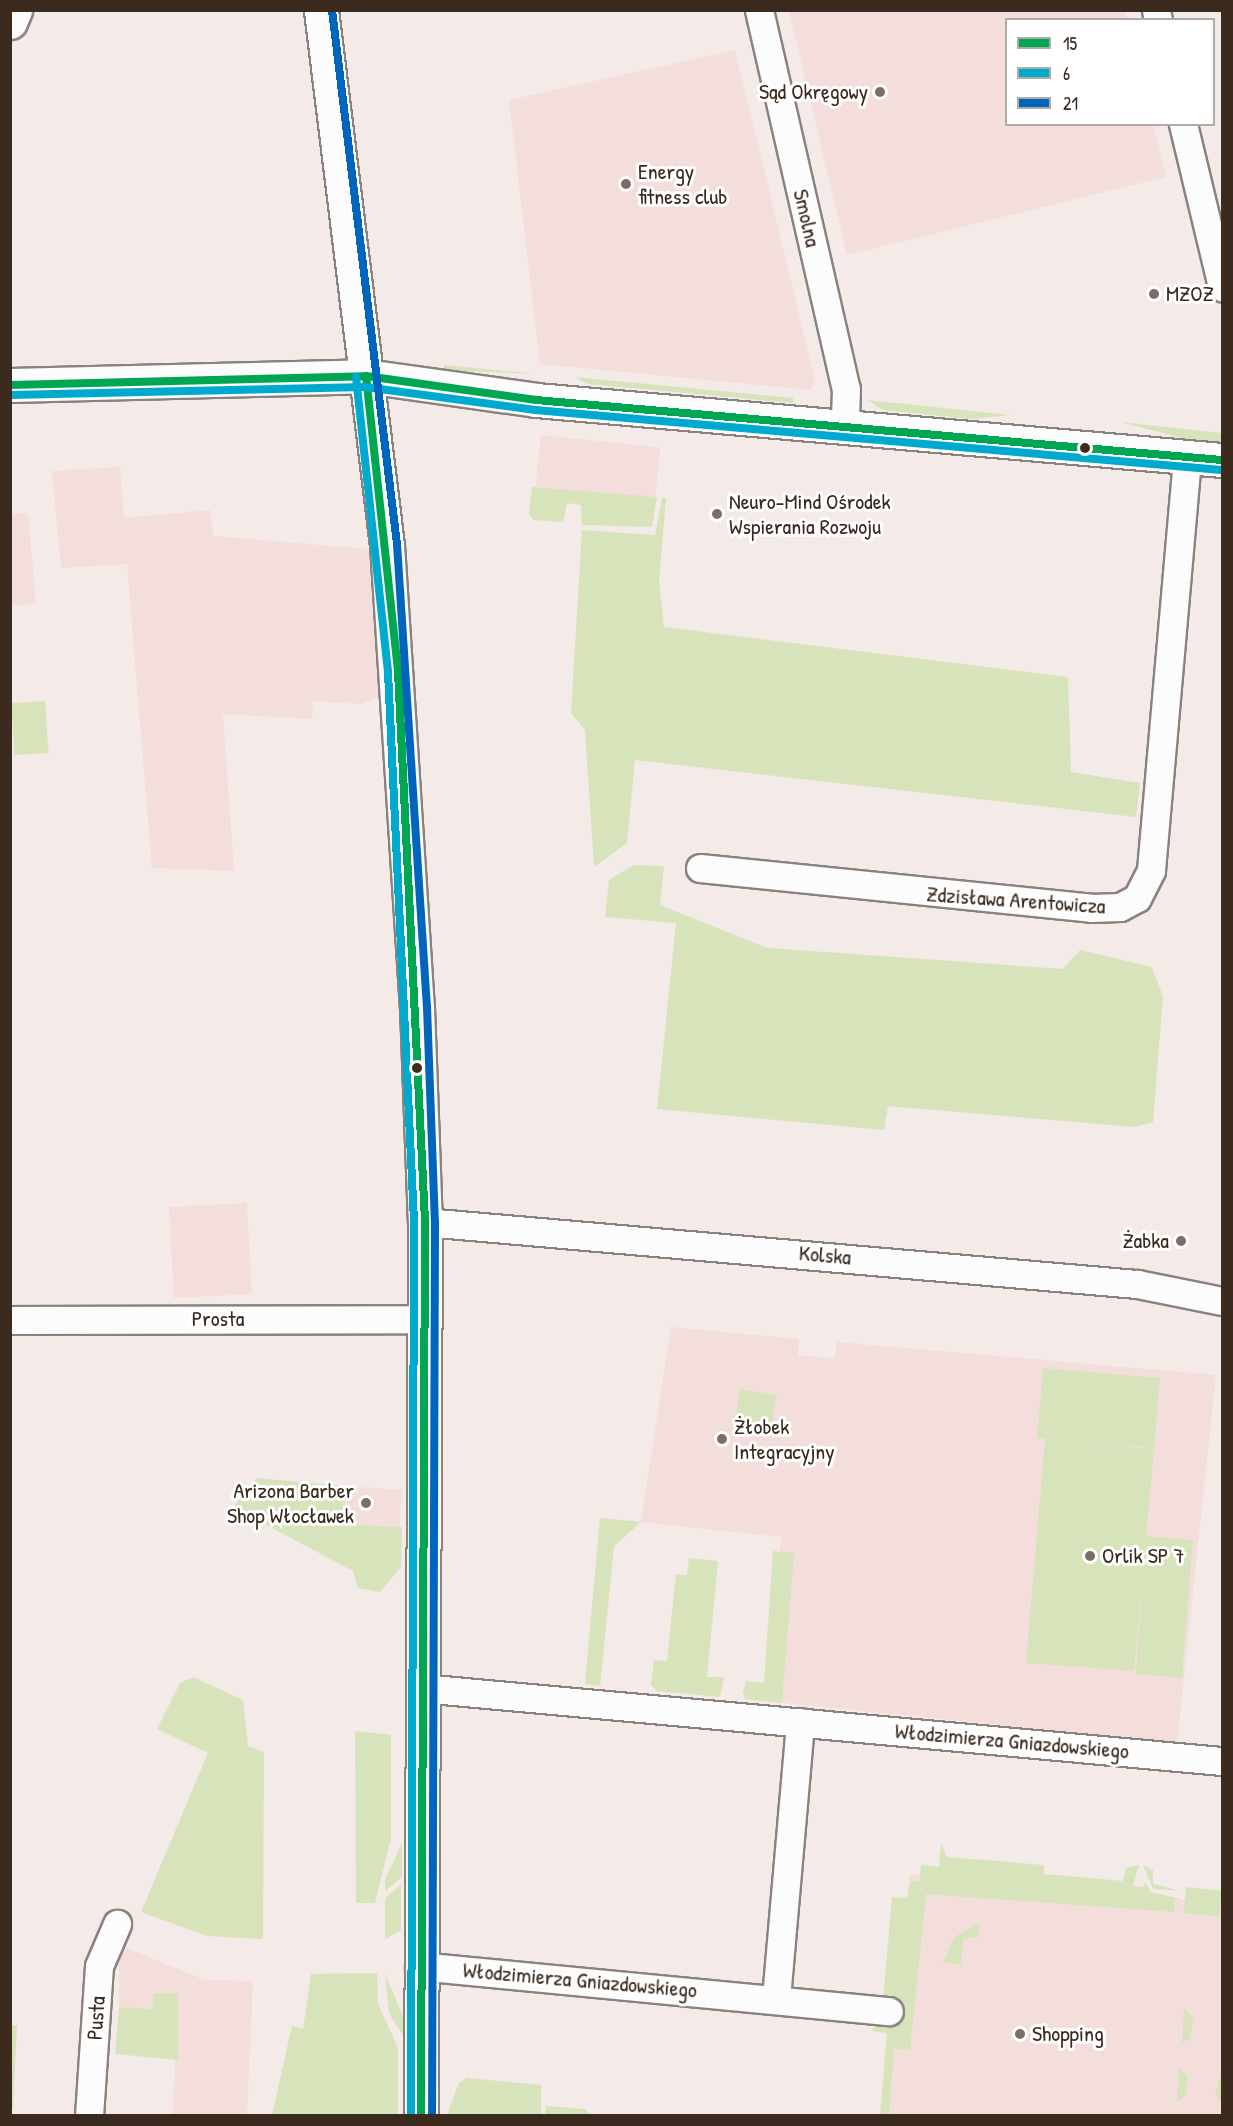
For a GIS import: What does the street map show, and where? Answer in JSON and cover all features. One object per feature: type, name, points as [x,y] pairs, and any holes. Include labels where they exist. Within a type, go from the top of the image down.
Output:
[{"type":"street","points":[[10,22],[15,10]]},
{"type":"street","points":[[321,10],[366,376],[398,671],[425,1222],[419,1966],[421,2115]]},
{"type":"street","name":"Smolna","points":[[759,10],[846,389],[845,427]]},
{"type":"street","points":[[1183,126],[1222,287]]},
{"type":"street","points":[[10,385],[366,376],[517,398],[1222,460]]},
{"type":"street","name":"Zdzisława Arentowicza","points":[[700,868],[1091,909],[1120,907],[1137,898],[1151,870],[1187,457]]},
{"type":"street","name":"Kolska","points":[[425,1222],[1137,1284],[1222,1301]]},
{"type":"street","name":"Prosta","points":[[10,1320],[424,1319]]},
{"type":"street","name":"Włodzimierza Gniazdowskiego","points":[[421,1688],[1221,1760]]},
{"type":"street","points":[[776,1998],[800,1722]]},
{"type":"street","name":"Pusta","points":[[89,2115],[99,1966],[117,1924]]},
{"type":"street","name":"Włodzimierza Gniazdowskiego","points":[[419,1966],[776,1998],[889,2011]]},
{"type":"shaded area","points":[[789,11],[1125,11],[1127,18],[1005,18],[1005,126],[1153,126],[1166,177],[847,255]]},
{"type":"shaded area","points":[[735,50],[815,380],[811,390],[540,364],[509,100]]},
{"type":"shaded area","points":[[541,435],[660,448],[655,499],[536,487]]},
{"type":"shaded area","points":[[120,467],[124,518],[210,510],[213,536],[368,549],[379,697],[359,704],[313,701],[312,719],[223,714],[234,871],[152,868],[127,564],[61,568],[52,471]]},
{"type":"shaded area","points":[[28,513],[36,604],[11,606],[11,514]]},
{"type":"shaded area","points":[[247,1203],[252,1294],[174,1298],[169,1207]]},
{"type":"shaded area","points":[[671,1327],[799,1339],[798,1355],[827,1358],[835,1358],[837,1342],[1216,1375],[1177,1743],[765,1701],[781,1537],[641,1522]]},
{"type":"shaded area","points":[[344,1486],[402,1490],[399,1529],[341,1525]]},
{"type":"shaded area","points":[[910,1874],[1222,1903],[1222,2115],[880,2116]]},
{"type":"shaded area","points":[[119,1945],[205,1980],[253,1981],[247,2115],[173,2115],[178,1993],[154,1993],[152,2009],[119,2007]]},
{"type":"green space","points":[[444,365],[537,374],[444,370]]},
{"type":"green space","points":[[575,377],[793,398],[793,403],[588,384]]},
{"type":"green space","points":[[867,400],[1010,415],[971,419],[883,410]]},
{"type":"green space","points":[[1120,422],[1222,433],[1222,444],[1186,439]]},
{"type":"green space","points":[[532,487],[657,497],[652,527],[582,525],[581,505],[567,503],[563,522],[534,520],[529,514]]},
{"type":"green space","points":[[662,498],[666,498],[659,581],[664,627],[1068,677],[1071,772],[1140,783],[1136,817],[635,760],[627,843],[594,867],[585,730],[571,713],[582,530],[655,535]]},
{"type":"green space","points":[[45,701],[49,753],[15,755],[11,703]]},
{"type":"green space","points":[[634,865],[664,866],[660,905],[768,948],[1063,969],[1080,950],[1152,967],[1163,997],[1153,1122],[1134,1127],[888,1106],[884,1130],[657,1109],[676,923],[605,917],[609,880]]},
{"type":"green space","name":"Orlik SP 7","points":[[1043,1368],[1160,1378],[1154,1448],[1061,1440],[1154,1449],[1146,1536],[1193,1540],[1182,1678],[1136,1674],[1142,1582],[1134,1671],[1026,1663],[1045,1439],[1037,1438]]},
{"type":"green space","points":[[740,1389],[777,1395],[771,1430],[734,1425]]},
{"type":"green space","points":[[257,1478],[344,1486],[343,1525],[402,1527],[401,1567],[380,1592],[358,1588],[353,1571],[233,1507]]},
{"type":"green space","points":[[600,1518],[641,1522],[614,1546],[600,1686],[585,1684]]},
{"type":"green space","points":[[773,1551],[794,1553],[782,1703],[745,1699],[743,1692],[746,1681],[764,1683]]},
{"type":"green space","points":[[689,1558],[718,1561],[707,1677],[724,1677],[720,1697],[657,1691],[651,1685],[654,1660],[667,1661],[676,1574],[687,1575]]},
{"type":"green space","points":[[193,1677],[243,1700],[248,1746],[264,1752],[263,1939],[207,1936],[141,1912],[208,1753],[157,1729],[180,1683]]},
{"type":"green space","points":[[355,1731],[391,1735],[391,1838],[375,1903],[356,1903]]},
{"type":"green space","points":[[402,1843],[402,1877],[385,1891],[385,1880]]},
{"type":"green space","points":[[941,1844],[947,1857],[1044,1865],[1044,1874],[1123,1881],[1126,1868],[1139,1865],[1133,1886],[1144,1887],[1145,1882],[1151,1892],[1181,1899],[1175,1899],[1174,1912],[926,1894],[910,2050],[894,2049],[889,2115],[880,2115],[887,2033],[872,2031],[883,2001],[892,1897],[908,1898],[910,1881],[919,1882],[921,1865],[939,1867]]},
{"type":"green space","points":[[1143,1865],[1153,1870],[1153,1884],[1181,1891],[1153,1889]]},
{"type":"green space","points":[[401,1885],[401,1930],[385,1939],[385,1898]]},
{"type":"green space","points":[[1186,1887],[1222,1891],[1219,1917],[1183,1913]]},
{"type":"green space","points":[[979,1924],[978,1937],[963,1939],[961,1964],[943,1963],[954,1937]]},
{"type":"green space","points":[[377,1973],[378,2004],[398,2048],[398,2115],[272,2115],[292,2026],[303,2029],[311,1974]]},
{"type":"green space","points":[[385,1974],[407,2025],[406,2041],[389,2013]]},
{"type":"green space","points":[[154,1993],[178,1993],[178,2060],[115,2054],[119,2007],[152,2009]]},
{"type":"green space","points":[[1184,2008],[1193,2018],[1190,2039],[1182,2043]]},
{"type":"green space","points":[[11,2025],[17,2025],[13,2108],[10,2108]]},
{"type":"green space","points":[[1179,2066],[1188,2077],[1185,2096],[1177,2101]]},
{"type":"green space","points":[[1222,2070],[1222,2104],[1215,2094]]},
{"type":"green space","points":[[467,2078],[541,2085],[541,2115],[447,2115],[459,2083]]},
{"type":"green space","points":[[546,2106],[585,2109],[591,2115],[545,2115]]},
{"type":"transit line","name":"21","points":[[332,10],[397,544],[427,1007],[435,1222],[432,2116]]},
{"type":"transit line","name":"15","points":[[366,376],[398,671],[425,1222],[421,2116]]},
{"type":"transit line","name":"15","points":[[10,385],[366,376],[536,400],[1222,460]]},
{"type":"transit line","name":"6","points":[[356,377],[388,672],[414,1222],[411,2116]]},
{"type":"transit line","name":"6","points":[[10,395],[365,387],[535,410],[1221,470]]},
{"type":"place","name":"Sąd Okręgowy","points":[[880,92]]},
{"type":"place","name":"Energy fitness club","points":[[626,184]]},
{"type":"place","name":"MZOZ","points":[[1154,294]]},
{"type":"place","name":"Neuro-Mind Ośrodek Wspierania Rozwoju","points":[[717,514]]},
{"type":"place","name":"Żabka","points":[[1181,1241]]},
{"type":"place","name":"Żłobek Integracyjny","points":[[722,1439]]},
{"type":"place","name":"Arizona Barber Shop Włocławek","points":[[366,1503]]},
{"type":"place","name":"Orlik SP 7","points":[[1090,1556]]},
{"type":"place","name":"Shopping","points":[[1020,2034]]}]
